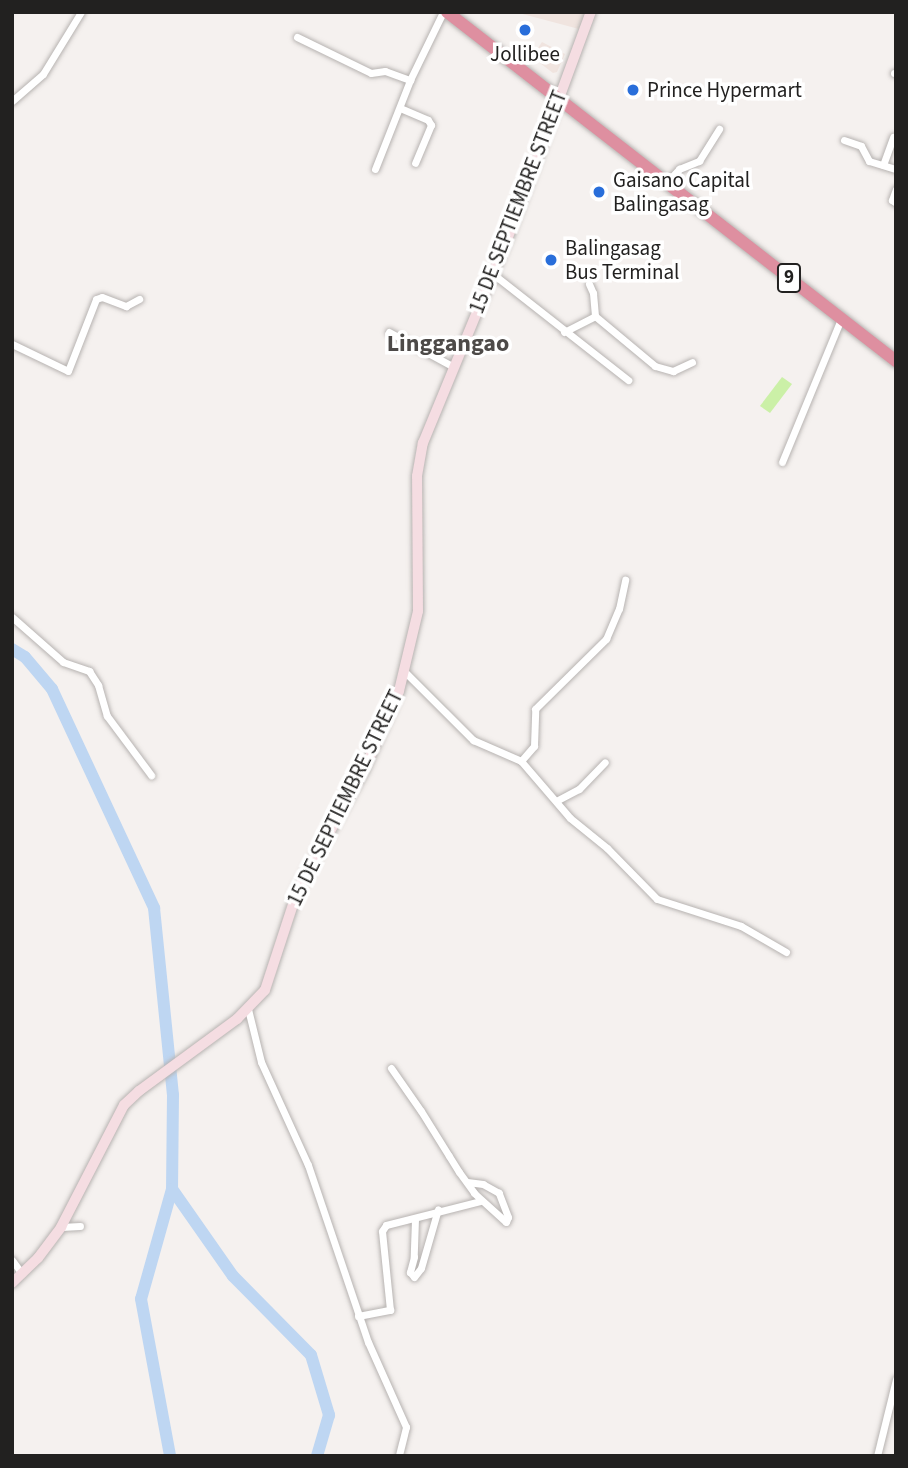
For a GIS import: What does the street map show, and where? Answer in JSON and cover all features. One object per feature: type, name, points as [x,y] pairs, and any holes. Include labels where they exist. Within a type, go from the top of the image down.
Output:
[{"type":"highway","name":"9","points":[[445,12],[896,362]]},
{"type":"street","points":[[12,101],[43,74],[81,12]]},
{"type":"street","points":[[375,169],[410,80],[445,12]]},
{"type":"street","name":"15 DE SEPTIEMBRE STREET","points":[[12,1283],[61,1227],[79,1198],[119,1113],[147,1085],[248,1009],[265,990],[298,889],[364,770],[391,710],[404,671],[418,611],[417,477],[420,453],[493,274],[591,12]]},
{"type":"street","points":[[297,37],[371,73],[388,72],[410,80]]},
{"type":"street","points":[[400,108],[428,120],[431,125],[415,163]]},
{"type":"street","points":[[667,183],[679,169],[699,161],[719,130]]},
{"type":"street","points":[[883,165],[893,137]]},
{"type":"street","points":[[844,140],[861,146],[867,160],[896,169]]},
{"type":"street","points":[[896,189],[892,200],[896,203]]},
{"type":"street","points":[[493,274],[628,380]]},
{"type":"street","points":[[589,284],[595,316]]},
{"type":"street","points":[[12,344],[68,371],[98,297],[126,306],[139,299]]},
{"type":"street","points":[[581,323],[595,305]]},
{"type":"street","points":[[564,332],[595,316]]},
{"type":"street","points":[[595,316],[656,366],[673,371],[692,362]]},
{"type":"street","points":[[782,462],[841,319]]},
{"type":"street","points":[[389,332],[454,367]]},
{"type":"street","points":[[521,761],[534,746],[535,709],[606,639],[619,609],[625,580]]},
{"type":"street","points":[[12,617],[63,662],[89,671],[98,685],[107,716],[151,775]]},
{"type":"street","points":[[404,671],[473,740],[521,761],[570,818],[664,903],[741,926],[786,952]]},
{"type":"street","points":[[556,800],[582,787],[605,762]]},
{"type":"street","points":[[248,1009],[261,1062],[308,1165],[358,1316],[406,1427],[399,1456]]},
{"type":"street","points":[[391,1068],[467,1182],[480,1201],[502,1222],[508,1221],[499,1193],[483,1184],[467,1182]]},
{"type":"street","points":[[358,1316],[390,1310],[383,1229],[388,1223],[415,1219],[438,1209],[480,1201]]},
{"type":"street","points":[[415,1219],[410,1272],[414,1277],[421,1268],[438,1209]]},
{"type":"street","points":[[61,1227],[80,1226]]},
{"type":"street","points":[[12,1260],[22,1274]]},
{"type":"street","points":[[877,1456],[896,1379]]},
{"type":"shaded area","points":[[515,12],[586,12],[579,29]]},
{"type":"shaded area","points":[[542,42],[565,54],[557,72],[553,73],[532,57]]},
{"type":"green space","points":[[782,377],[792,384],[770,413],[760,406]]},
{"type":"waterway","points":[[12,649],[25,657],[52,689],[154,908],[173,1095],[172,1189],[141,1299],[170,1456]]},
{"type":"waterway","points":[[172,1189],[233,1276],[311,1355],[329,1415],[317,1456]]},
{"type":"place","name":"Jollibee","points":[[525,30]]},
{"type":"place","name":"Prince Hypermart","points":[[633,90]]},
{"type":"place","name":"Gaisano Capital Balingasag","points":[[599,192]]},
{"type":"place","name":"Balingasag Bus Terminal","points":[[551,260]]},
{"type":"district","name":"Linggangao","points":[[448,344]]}]
